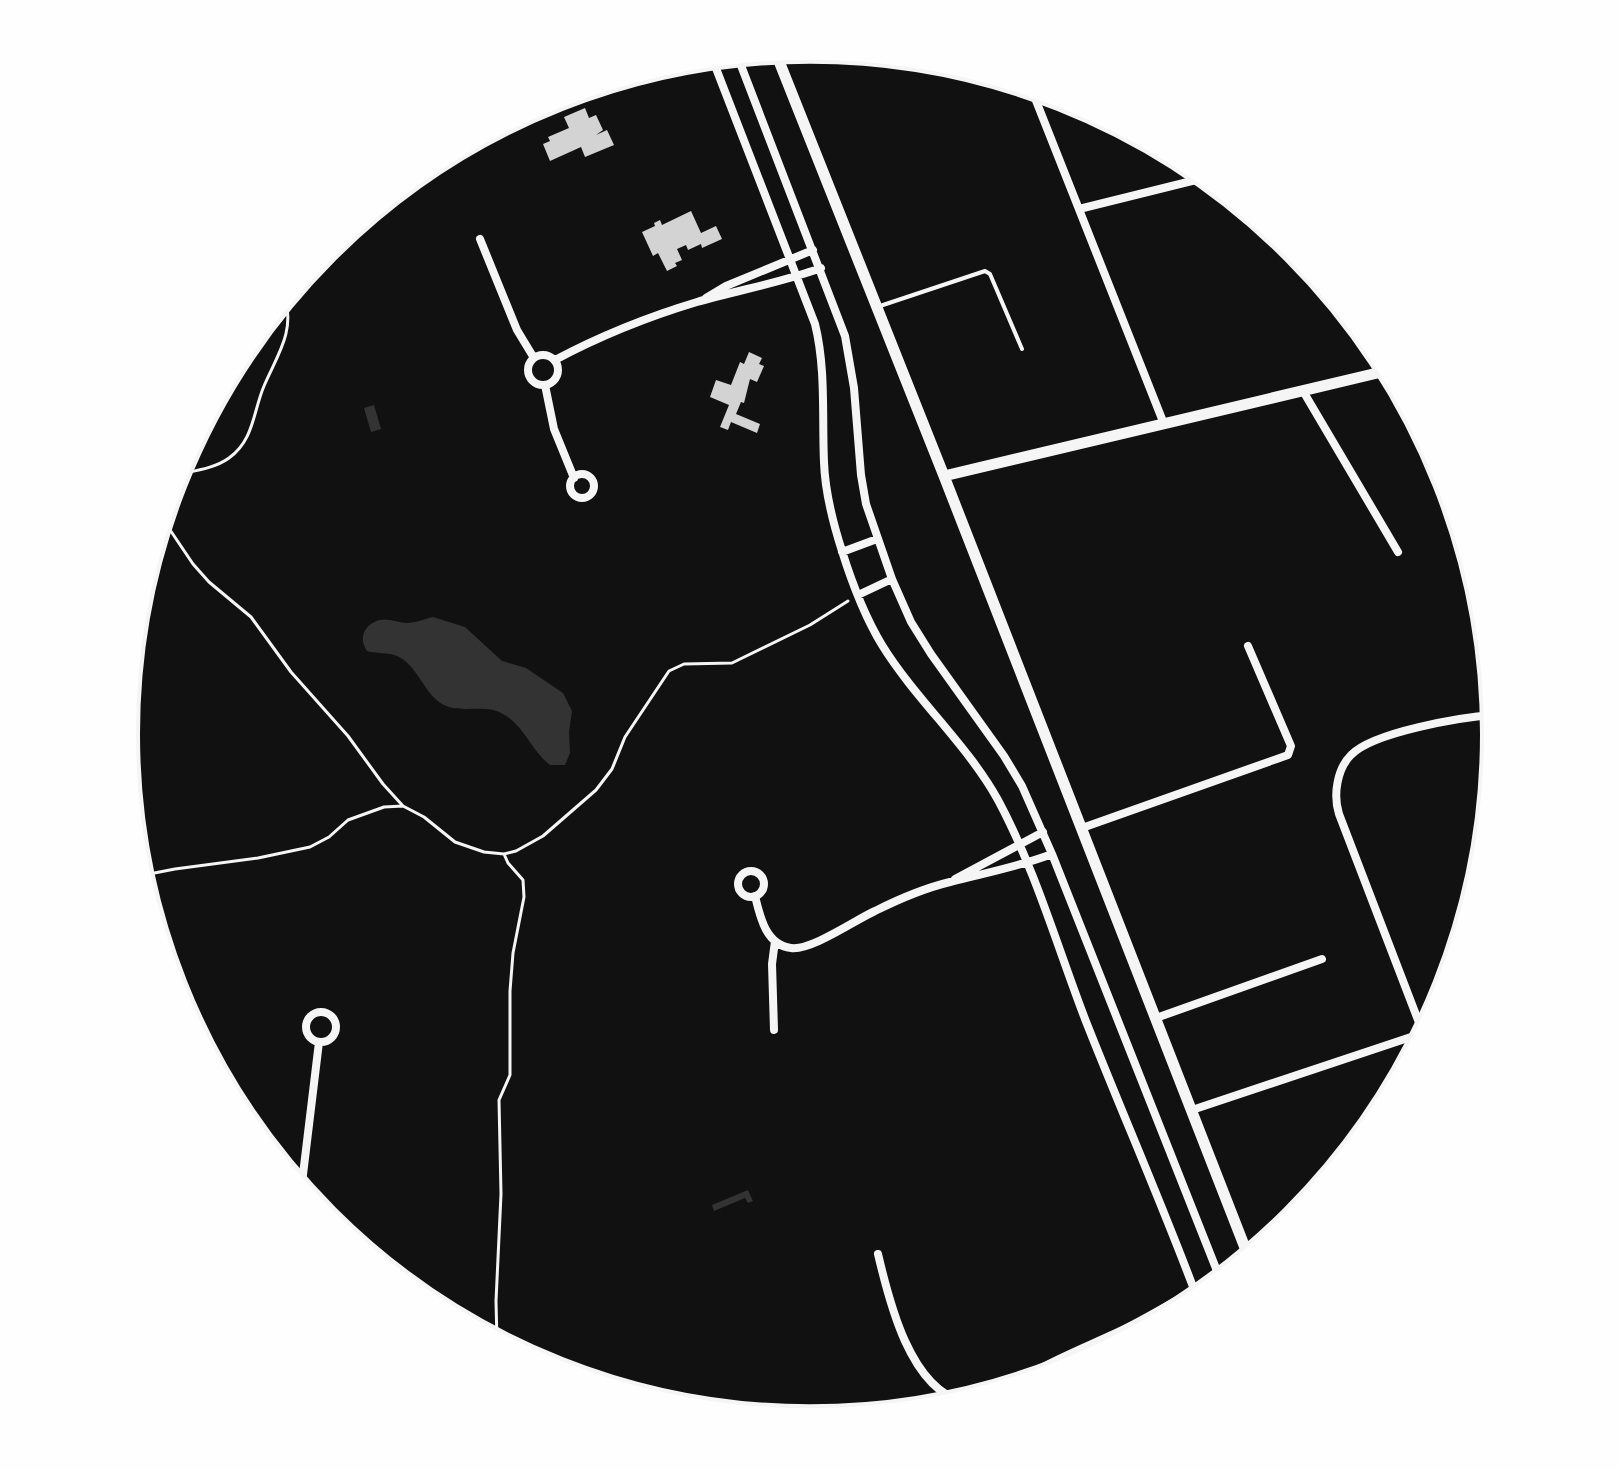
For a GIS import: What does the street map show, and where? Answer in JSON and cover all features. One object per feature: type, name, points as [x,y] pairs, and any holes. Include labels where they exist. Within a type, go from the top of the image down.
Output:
[{"type":"street","points":[[780,63],[1245,1247]]},
{"type":"street","points":[[741,66],[845,336],[868,514],[892,579],[911,622],[955,690],[988,730],[1043,832],[1216,1270]]},
{"type":"street","points":[[716,69],[799,276],[818,337],[824,464],[831,516],[858,595],[883,647],[977,769],[996,797],[1020,844],[1113,1091],[1193,1287]]},
{"type":"street","points":[[1036,102],[1164,424]]},
{"type":"street","points":[[1079,209],[1192,181]]},
{"type":"street","points":[[480,239],[517,330],[534,358]]},
{"type":"street","points":[[698,302],[726,286],[813,250]]},
{"type":"street","points":[[555,360],[592,341],[698,302],[821,268]]},
{"type":"street","points":[[547,355],[555,360],[558,373],[553,381],[545,385],[535,383],[529,376],[528,366],[534,358],[547,355]]},
{"type":"street","points":[[944,476],[1377,373]]},
{"type":"street","points":[[545,385],[554,429],[574,478]]},
{"type":"street","points":[[1303,391],[1398,552]]},
{"type":"street","points":[[842,552],[877,539]]},
{"type":"street","points":[[858,595],[892,579]]},
{"type":"street","points":[[1082,828],[1288,755],[1291,746],[1248,646]]},
{"type":"street","points":[[1419,1019],[1339,814],[1336,799],[1338,781],[1349,757],[1362,747],[1433,724],[1482,717]]},
{"type":"street","points":[[755,896],[763,927],[775,941],[790,948],[809,946],[880,908],[950,882],[1043,832]]},
{"type":"street","points":[[950,882],[1027,864],[1052,854]]},
{"type":"street","points":[[774,1030],[772,964],[775,941]]},
{"type":"street","points":[[1156,1018],[1322,959]]},
{"type":"street","points":[[1192,1110],[1411,1037]]},
{"type":"street","points":[[303,1176],[319,1042]]},
{"type":"street","points":[[878,1254],[892,1305],[918,1366],[933,1385],[944,1393]]},
{"type":"street","points":[[1132,1325],[1152,1314]]},
{"type":"street","points":[[1057,1360],[1112,1335]]},
{"type":"lane","points":[[876,308],[985,271],[990,274],[1022,349]]},
{"type":"path","points":[[191,472],[230,457],[253,428],[264,385],[286,342],[286,312]]},
{"type":"path","points":[[170,529],[209,582],[251,617],[291,672],[348,736],[403,806],[424,817],[455,842],[484,852],[504,854],[543,836],[596,790],[612,769],[625,737],[669,671],[684,664],[732,663],[810,625],[858,595]]},
{"type":"path","points":[[152,874],[310,847],[364,812],[403,806]]},
{"type":"path","points":[[497,1329],[501,1194],[499,1100],[510,1075],[510,991],[513,953],[524,897],[523,880],[504,854]]},
{"type":"shaded area","points":[[374,405],[381,429],[371,432],[364,408]]},
{"type":"shaded area","points":[[433,617],[465,627],[502,661],[526,668],[563,693],[572,711],[570,753],[565,765],[550,765],[514,722],[499,712],[446,706],[433,697],[404,660],[394,655],[367,651],[364,646],[364,632],[379,620],[409,623]]},
{"type":"shaded area","points":[[748,1190],[753,1201],[748,1203],[745,1198],[714,1211],[712,1205]]},
{"type":"building","points":[[585,108],[589,118],[596,115],[603,130],[596,135],[607,130],[614,145],[585,157],[581,147],[550,161],[543,144],[550,141],[548,137],[569,128],[564,117]]},
{"type":"building","points":[[691,211],[701,233],[716,226],[722,239],[702,248],[701,244],[688,250],[686,245],[677,249],[682,260],[667,271],[658,253],[653,256],[642,232],[660,220],[662,225]]},
{"type":"building","points":[[749,352],[762,358],[759,364],[764,366],[757,382],[750,379],[744,403],[741,402],[736,414],[760,424],[757,433],[731,422],[728,430],[720,427],[729,405],[710,397],[716,380],[731,385],[740,362],[744,364]]}]
